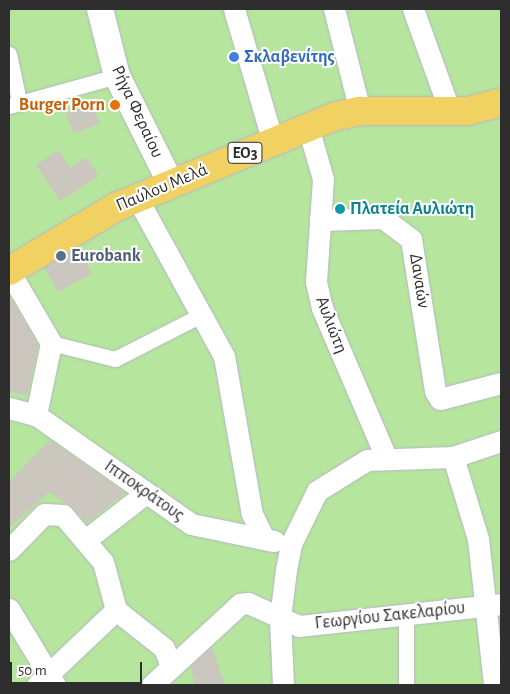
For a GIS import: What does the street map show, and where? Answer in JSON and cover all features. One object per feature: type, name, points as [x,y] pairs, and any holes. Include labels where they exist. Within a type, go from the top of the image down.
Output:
[{"type":"main road","name":"Παύλου Μελά","points":[[9,271],[138,198],[308,127],[360,111],[450,112],[501,102]]},
{"type":"street","name":"Ρήγα Φεραίου","points":[[100,9],[117,76],[171,184]]},
{"type":"street","points":[[234,9],[273,142]]},
{"type":"street","points":[[334,9],[360,111]]},
{"type":"street","points":[[413,9],[450,112]]},
{"type":"street","points":[[9,54],[14,104],[117,76]]},
{"type":"street","name":"Αυλιώτη","points":[[308,127],[323,179],[316,282],[322,308],[386,457]]},
{"type":"street","points":[[138,198],[224,356],[252,514],[264,539]]},
{"type":"street","name":"Δαναών","points":[[320,220],[383,218],[411,239],[435,391],[440,399],[449,400],[501,383]]},
{"type":"street","points":[[9,271],[52,343],[36,414]]},
{"type":"street","points":[[52,343],[115,359],[201,315]]},
{"type":"street","name":"Ιπποκράτους","points":[[9,408],[36,414],[191,524],[291,544]]},
{"type":"street","points":[[283,685],[280,618],[291,544],[307,504],[327,481],[367,460],[386,457],[453,457],[501,441]]},
{"type":"street","points":[[453,457],[478,539],[494,605],[494,685]]},
{"type":"street","points":[[88,538],[146,493]]},
{"type":"street","points":[[9,550],[34,521],[53,512],[88,538],[104,562],[116,610],[164,648],[171,666],[152,685]]},
{"type":"street","name":"Γεωργίου Σακελαρίου","points":[[171,666],[240,604],[248,603],[299,626],[494,605]]},
{"type":"street","points":[[9,609],[47,682],[116,610]]},
{"type":"street","points":[[406,614],[406,685]]},
{"type":"green space","points":[[9,9],[501,9],[501,685],[9,685]]},
{"type":"building","points":[[92,103],[100,124],[74,134],[66,113]]},
{"type":"building","points":[[59,150],[70,168],[86,157],[99,176],[60,201],[36,165]]},
{"type":"building","points":[[78,248],[92,273],[58,292],[44,267]]},
{"type":"building","points":[[9,295],[38,345],[27,395],[9,392]]},
{"type":"building","points":[[50,440],[125,493],[87,523],[72,507],[49,492],[9,528],[9,482]]},
{"type":"building","points":[[212,647],[225,685],[194,685],[191,666]]},
{"type":"place","name":"Σκλαβενίτης","points":[[234,57]]},
{"type":"place","name":"Burger Porn","points":[[115,105]]},
{"type":"place","name":"Πλατεία Αυλιώτη","points":[[340,209]]},
{"type":"place","name":"Eurobank","points":[[61,256]]}]
